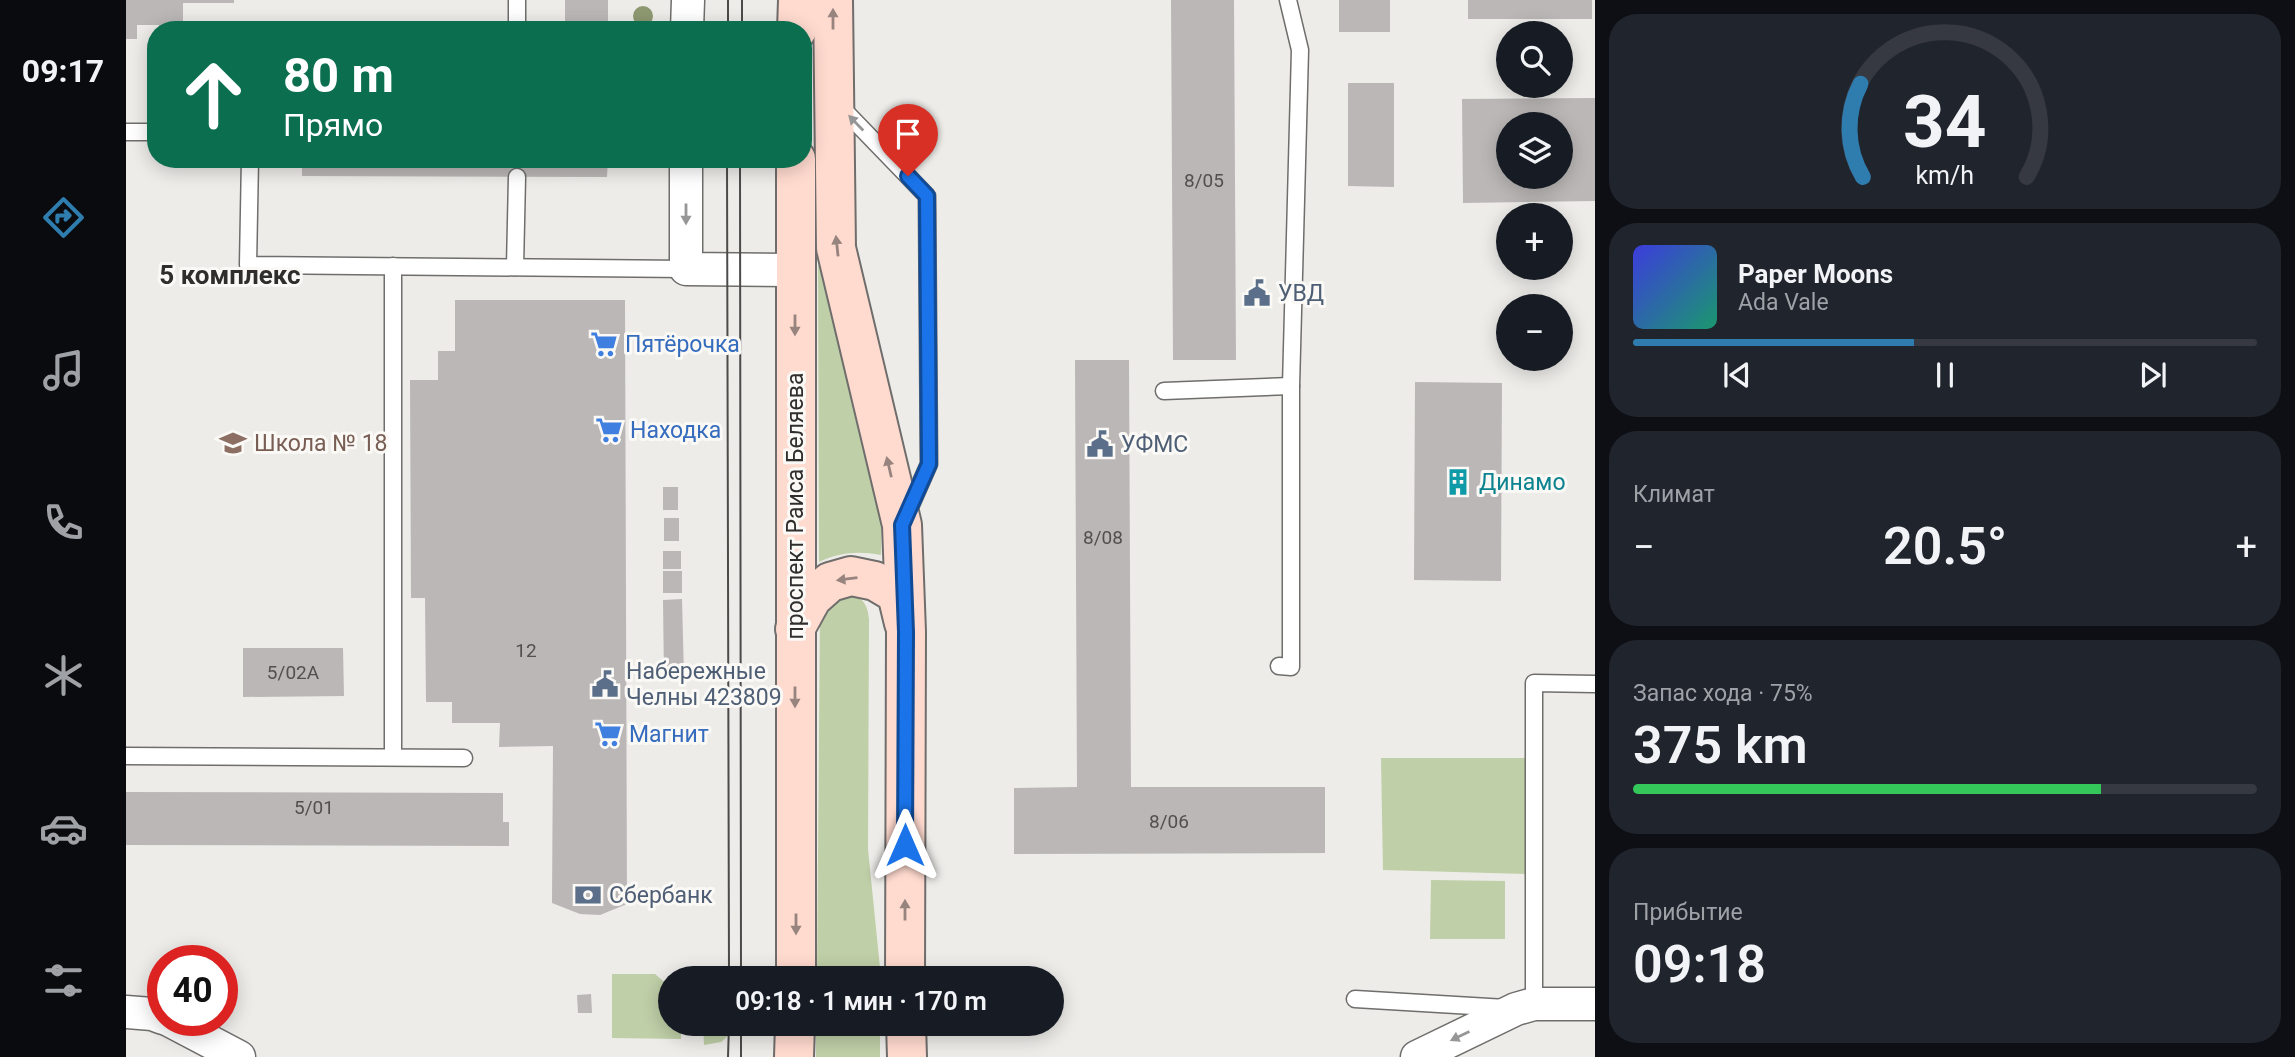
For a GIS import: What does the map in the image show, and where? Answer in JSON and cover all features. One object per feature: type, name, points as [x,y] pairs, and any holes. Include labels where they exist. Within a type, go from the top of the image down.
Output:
[{"type":"street","points":[[687,21],[688,0]]},
{"type":"street","points":[[797,21],[798,0]]},
{"type":"street","points":[[833,0],[836,248],[902,525],[906,632],[905,966]]},
{"type":"street","points":[[686,168],[686,269],[795,270]]},
{"type":"street","name":"проспект Раиса Беляева","points":[[796,168],[796,966]]},
{"type":"street","points":[[795,629],[811,598],[830,582],[851,576],[875,580],[897,594],[906,632]]},
{"type":"street","points":[[1417,1057],[1525,1006],[1595,1004]]},
{"type":"street","points":[[126,1012],[147,1014]]},
{"type":"street","points":[[199,1036],[239,1057]]},
{"type":"street","points":[[794,1057],[795,1036]]},
{"type":"street","points":[[906,1036],[907,1057]]},
{"type":"lane","points":[[517,0],[517,21]]},
{"type":"lane","points":[[1279,666],[1291,667],[1292,386],[1300,50],[1288,0]]},
{"type":"lane","points":[[833,98],[927,196],[929,464],[902,525]]},
{"type":"lane","points":[[126,132],[147,132]]},
{"type":"lane","points":[[250,168],[248,265],[686,269]]},
{"type":"lane","points":[[515,267],[517,177]]},
{"type":"lane","points":[[393,266],[393,757]]},
{"type":"lane","points":[[1164,391],[1292,386]]},
{"type":"lane","points":[[1355,999],[1525,1006],[1534,684],[1595,684]]},
{"type":"lane","points":[[126,756],[464,758]]},
{"type":"green space","points":[[818,265],[825,267],[882,502],[881,555],[849,553],[819,562]]},
{"type":"green space","points":[[853,594],[865,604],[868,611],[868,849],[880,966],[817,966],[820,612],[826,602]]},
{"type":"green space","points":[[1381,758],[1528,758],[1529,874],[1383,870]]},
{"type":"green space","points":[[1431,880],[1505,881],[1505,939],[1430,939]]},
{"type":"green space","points":[[612,974],[655,974],[658,977],[658,1036],[681,1036],[681,1039],[612,1038]]},
{"type":"green space","points":[[704,1036],[728,1036],[721,1042],[704,1045]]},
{"type":"green space","points":[[816,1036],[880,1036],[880,1057],[816,1057]]},
{"type":"building","points":[[126,0],[234,0],[234,3],[183,3],[183,21],[147,21],[147,25],[137,25],[137,39],[126,39]]},
{"type":"building","points":[[565,0],[608,0],[608,21],[565,21]]},
{"type":"building","points":[[1171,0],[1234,0],[1236,360],[1173,360]]},
{"type":"building","points":[[1339,0],[1390,0],[1390,32],[1339,32]]},
{"type":"building","points":[[1468,0],[1592,0],[1592,19],[1468,19]]},
{"type":"building","points":[[1348,83],[1394,83],[1394,187],[1348,186]]},
{"type":"building","points":[[1595,98],[1595,201],[1463,203],[1462,99]]},
{"type":"building","points":[[302,168],[608,168],[607,177],[302,176]]},
{"type":"building","points":[[455,300],[625,300],[627,904],[600,915],[580,914],[552,903],[553,746],[499,747],[500,723],[452,723],[452,702],[426,702],[425,598],[411,598],[410,380],[438,380],[438,351],[455,351]]},
{"type":"building","points":[[1075,360],[1129,360],[1131,787],[1325,787],[1325,853],[1014,854],[1014,788],[1077,787]]},
{"type":"building","name":"Динамо","points":[[1415,382],[1502,383],[1501,581],[1414,580]]},
{"type":"building","points":[[663,487],[678,487],[678,510],[663,510]]},
{"type":"building","points":[[664,518],[679,518],[679,541],[664,541]]},
{"type":"building","points":[[663,551],[681,551],[681,569],[663,569]]},
{"type":"building","points":[[663,571],[682,571],[682,593],[663,593]]},
{"type":"building","points":[[682,599],[684,677],[664,677],[663,600]]},
{"type":"building","points":[[243,648],[343,648],[344,696],[243,697]]},
{"type":"building","points":[[126,792],[503,793],[503,822],[509,822],[509,846],[126,845]]},
{"type":"building","points":[[591,994],[592,1013],[578,1013],[577,995]]},
{"type":"tram line","points":[[728,0],[728,21]]},
{"type":"tram line","points":[[742,0],[742,21]]},
{"type":"tram line","points":[[727,168],[729,966]]},
{"type":"tram line","points":[[740,168],[741,966]]},
{"type":"tram line","points":[[728,1057],[729,1036]]},
{"type":"tram line","points":[[741,1036],[741,1057]]},
{"type":"place","name":"УВД","points":[[1257,293]]},
{"type":"place","name":"Пятёрочка","points":[[604,344]]},
{"type":"place","name":"Находка","points":[[609,430]]},
{"type":"place","name":"Школа № 18","points":[[233,443]]},
{"type":"place","name":"УФМС","points":[[1100,444]]},
{"type":"place","name":"Динамо","points":[[1458,482]]},
{"type":"place","name":"Набережные Челны 423809","points":[[605,684]]},
{"type":"place","name":"Магнит","points":[[608,734]]},
{"type":"place","name":"Сбербанк","points":[[588,895]]},
{"type":"district","name":"5 комплекс","points":[[230,275]]},
{"type":"route","points":[[905,845],[906,632],[902,525],[929,464],[927,196],[908,176]]}]
